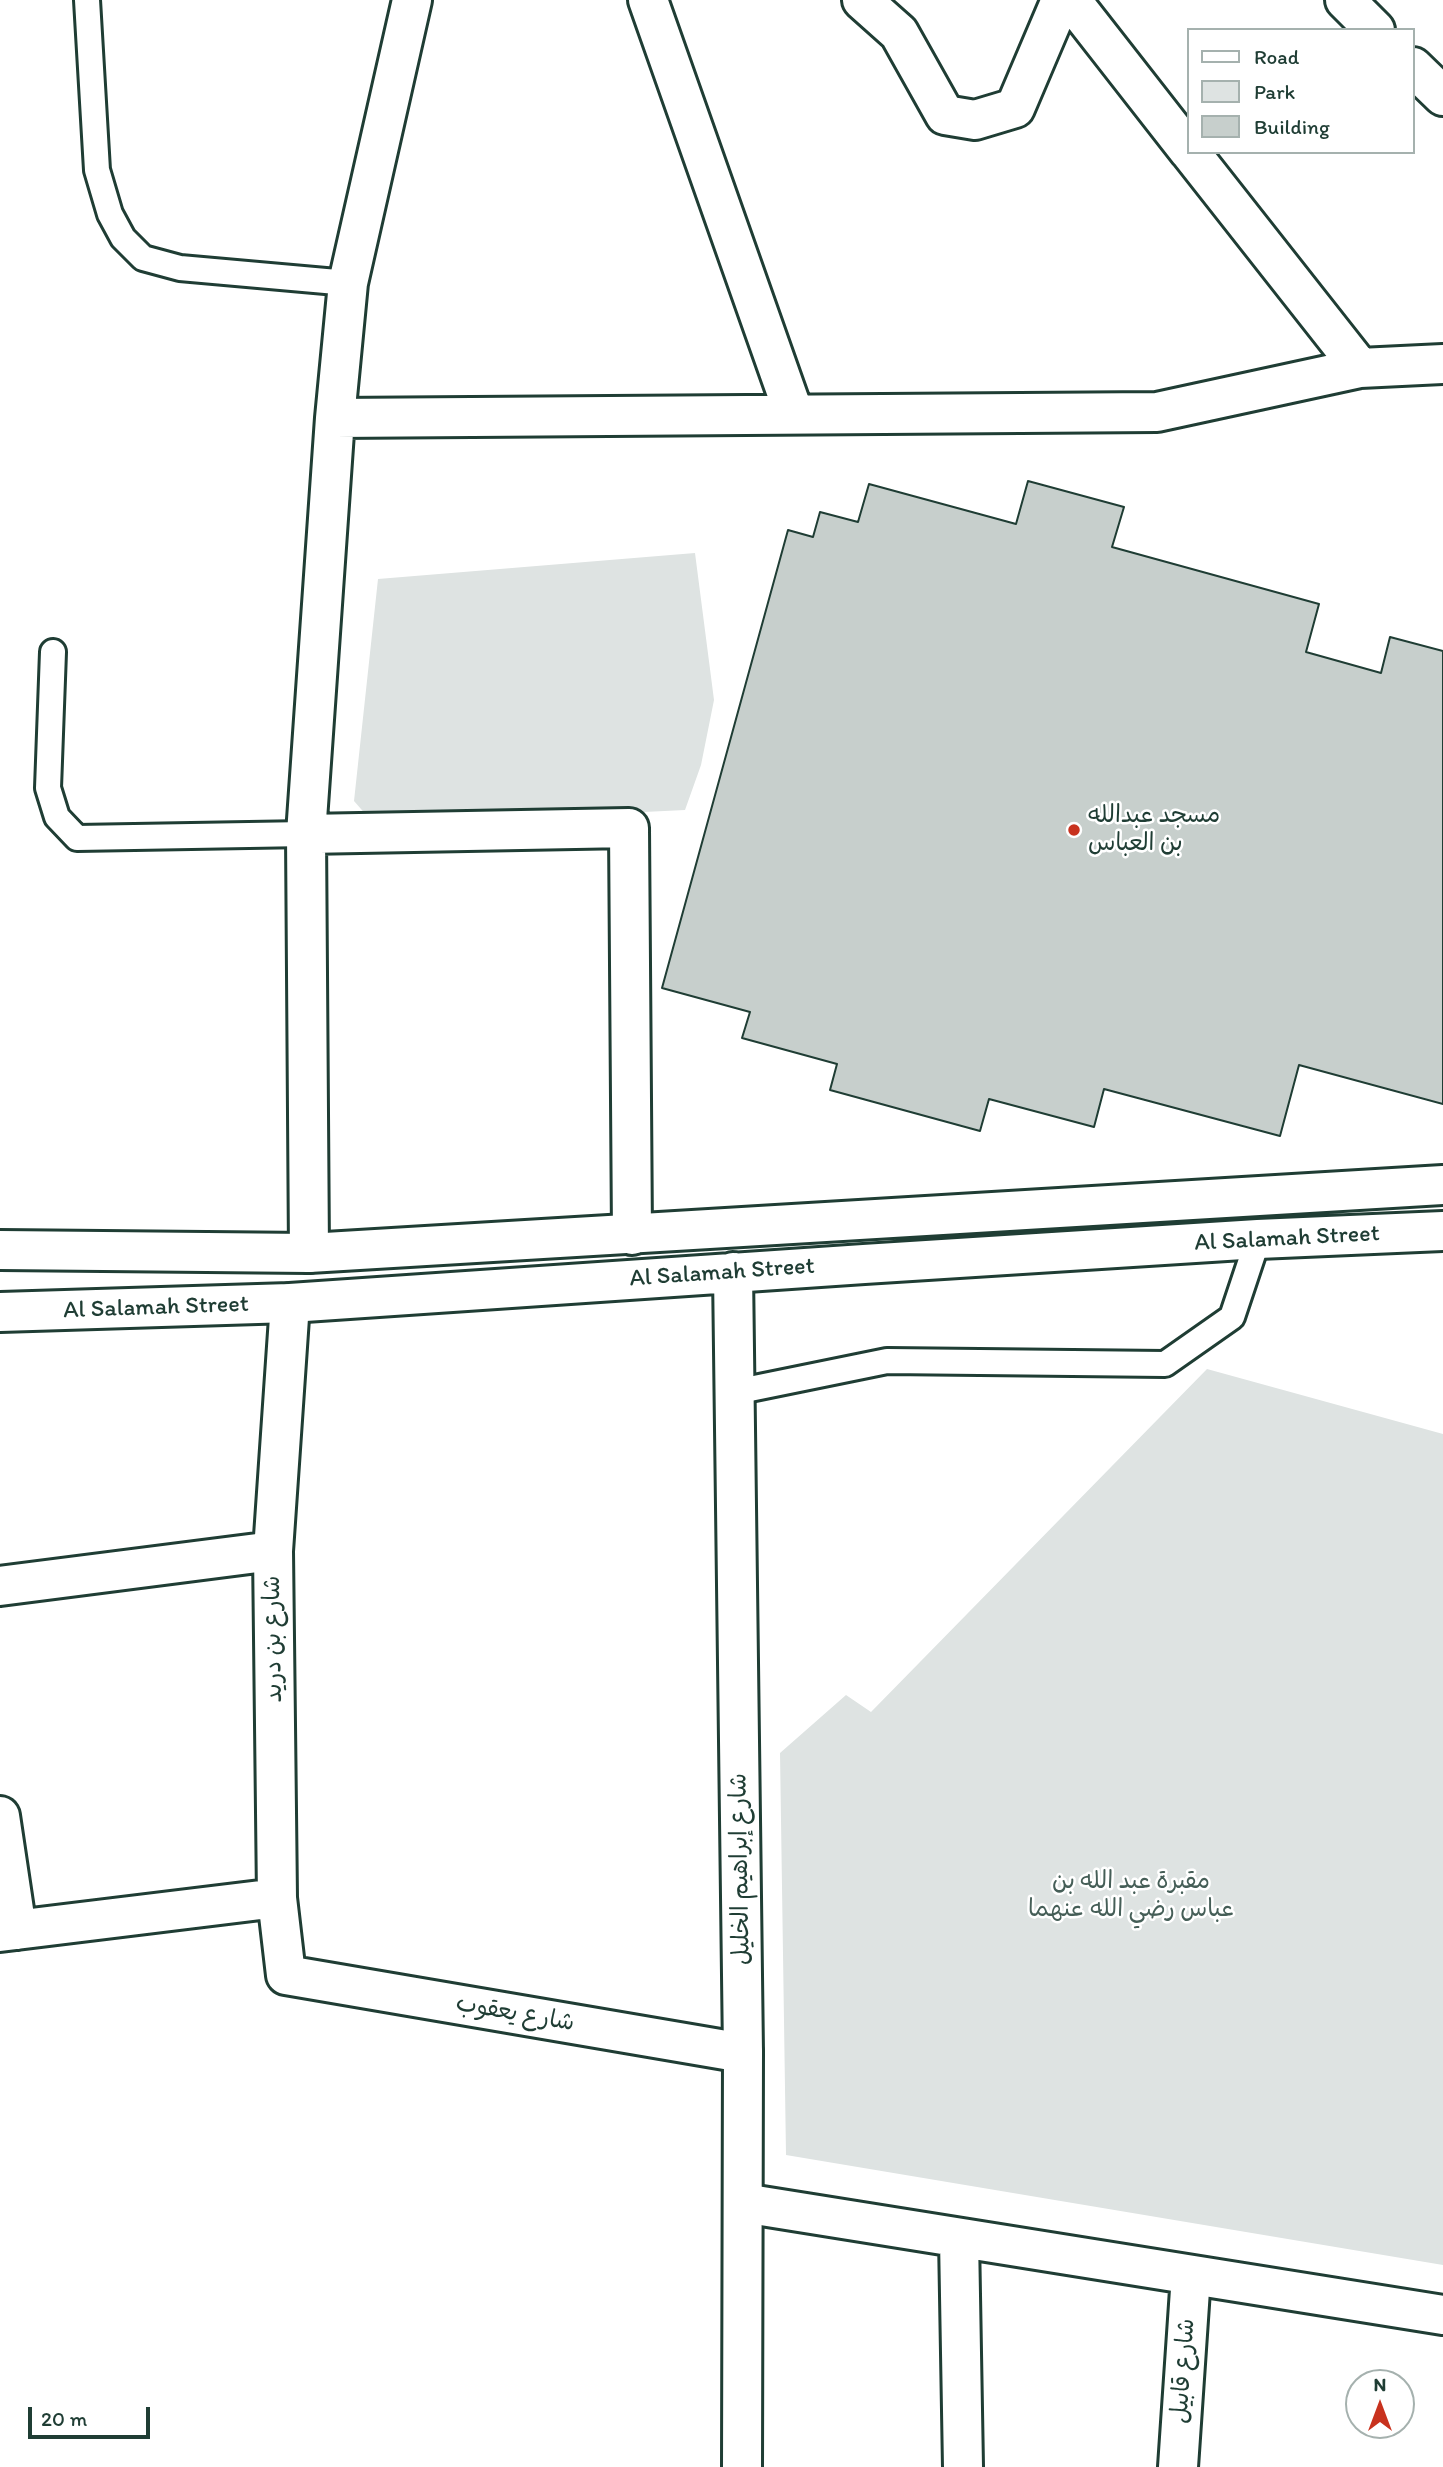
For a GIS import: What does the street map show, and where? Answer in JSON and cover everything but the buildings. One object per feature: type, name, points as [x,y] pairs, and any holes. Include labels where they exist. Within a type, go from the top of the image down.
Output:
[{"type":"street","points":[[309,1253],[306,834],[335,418],[348,283],[412,0]]},
{"type":"street","points":[[648,0],[794,414]]},
{"type":"street","points":[[862,0],[899,33],[945,115],[975,121],[1015,108],[1061,0]]},
{"type":"street","points":[[1071,0],[1188,148]]},
{"type":"street","points":[[1345,0],[1373,28]]},
{"type":"street","points":[[1415,69],[1443,96]]},
{"type":"street","points":[[1192,154],[1360,368]]},
{"type":"street","points":[[335,418],[1157,412],[1360,368],[1443,364]]},
{"type":"street","points":[[306,834],[629,828],[632,1235]]},
{"type":"street","name":"Al Salamah Street","points":[[0,1250],[309,1253],[1443,1185]]},
{"type":"street","name":"Al Salamah Street","points":[[0,1312],[290,1303],[1258,1239],[1443,1231]]},
{"type":"street","name":"شارع إبراهيم الخليل","points":[[733,1272],[743,2053],[742,2467]]},
{"type":"street","name":"شارع بن دريد","points":[[286,1975],[277,1898],[273,1551],[290,1303]]},
{"type":"street","points":[[0,1586],[273,1551]]},
{"type":"street","points":[[0,1816],[8,1931],[277,1898]]},
{"type":"street","name":"شارع يعقوب","points":[[286,1975],[743,2053]]},
{"type":"street","points":[[743,2203],[1443,2315]]},
{"type":"street","points":[[959,2238],[962,2467]]},
{"type":"street","name":"شارع قابيل","points":[[1178,2467],[1191,2275]]},
{"type":"lane","points":[[87,0],[97,170],[110,214],[130,245],[143,258],[180,268],[348,283]]},
{"type":"lane","points":[[53,652],[48,788],[57,817],[78,838],[306,834]]},
{"type":"lane","points":[[735,1392],[887,1361],[1164,1364],[1232,1317],[1258,1239]]},
{"type":"green space","points":[[695,553],[714,700],[701,765],[685,810],[375,825],[354,801],[378,579]]},
{"type":"green space","name":"مقبرة عبد الله بن عباس رضي الله عنهما","points":[[1207,1369],[1443,1434],[1443,2265],[786,2155],[780,1753],[846,1695],[871,1712]]},
{"type":"place","name":"مسجد عبدالله بن العباس","points":[[1074,830]]}]
